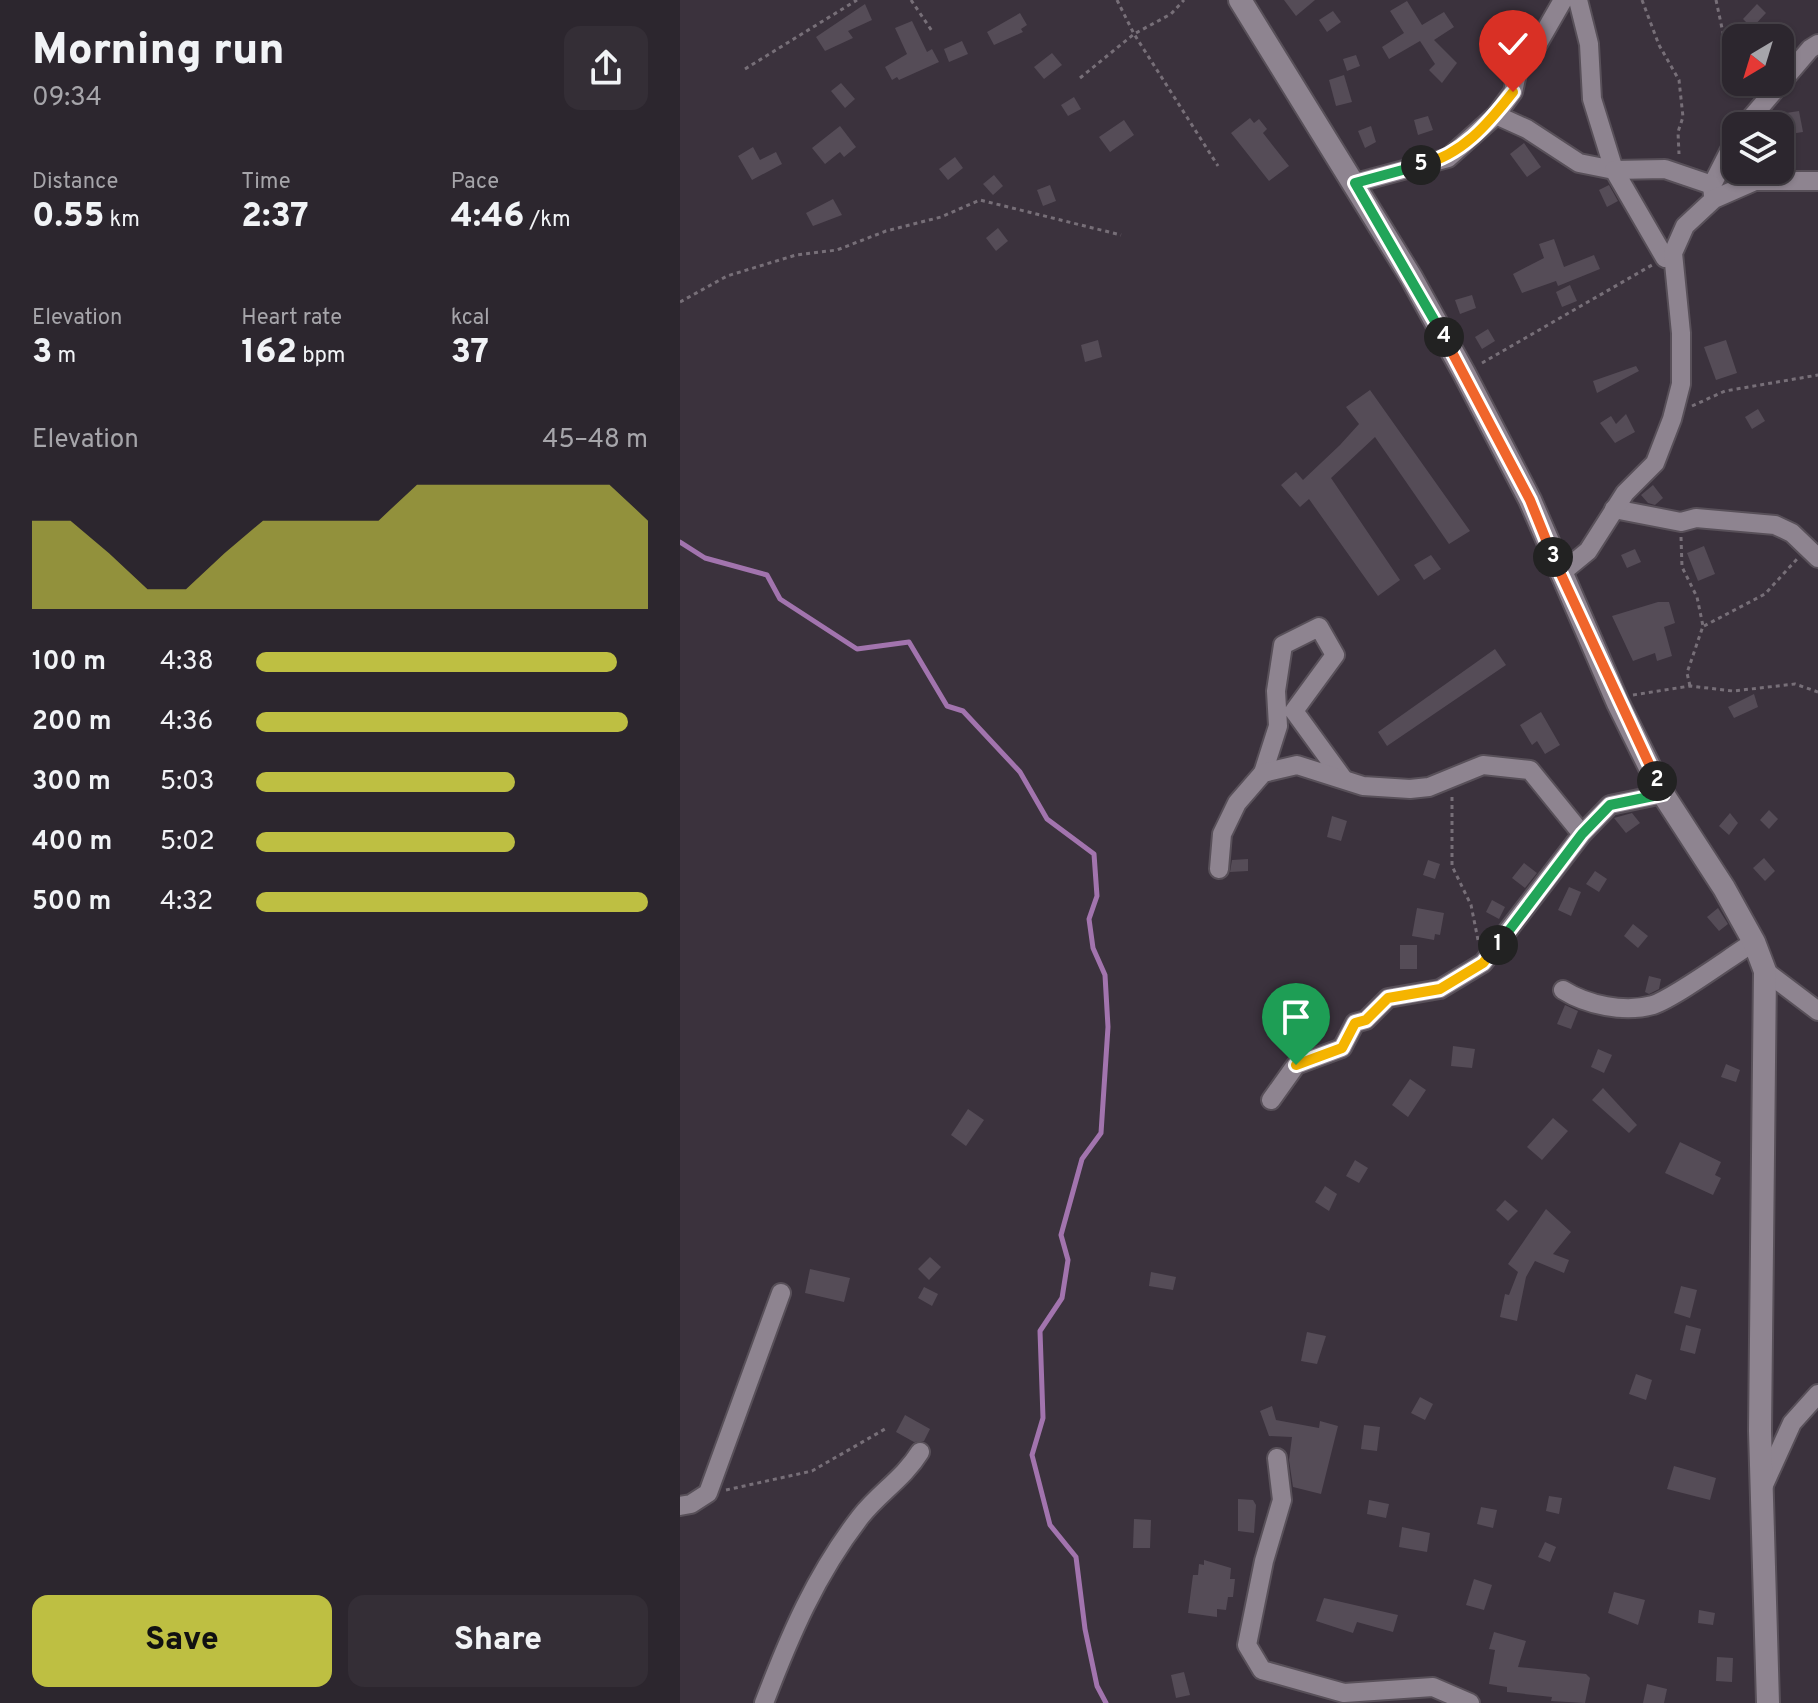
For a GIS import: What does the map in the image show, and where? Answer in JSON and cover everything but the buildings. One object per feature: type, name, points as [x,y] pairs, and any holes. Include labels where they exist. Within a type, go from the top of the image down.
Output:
[{"type":"street","points":[[1240,0],[1355,183],[1464,373],[1530,500],[1618,703],[1663,794],[1697,844],[1754,942],[1765,971],[1761,1494],[1768,1703]]},
{"type":"street","points":[[1355,183],[1448,158],[1496,115],[1513,92],[1518,69],[1536,47],[1563,0]]},
{"type":"street","points":[[1578,0],[1589,44],[1592,99],[1614,170],[1665,258]]},
{"type":"street","points":[[1756,112],[1810,49],[1818,44]]},
{"type":"street","points":[[1496,115],[1527,129],[1579,163],[1614,170],[1665,169],[1713,192],[1755,181],[1818,181]]},
{"type":"street","points":[[1560,574],[1588,551],[1614,509],[1655,463],[1681,384],[1681,333],[1673,253],[1685,226],[1713,192],[1722,171]]},
{"type":"street","points":[[1614,509],[1681,522],[1696,518],[1775,525],[1792,533],[1812,553]]},
{"type":"street","points":[[1219,869],[1222,834],[1237,803],[1263,773],[1278,726],[1276,691],[1283,645],[1319,627],[1335,655],[1294,711]]},
{"type":"street","points":[[1276,691],[1342,777]]},
{"type":"street","points":[[1263,773],[1297,765],[1363,786],[1410,789],[1429,787],[1447,777],[1483,765],[1530,770],[1582,834]]},
{"type":"street","points":[[1271,1100],[1296,1065],[1342,1048],[1355,1023],[1366,1020],[1388,998],[1440,989],[1483,963],[1582,834],[1610,805],[1663,794]]},
{"type":"street","points":[[1563,990],[1580,1001],[1628,1008],[1654,1004],[1754,942]]},
{"type":"street","points":[[1765,971],[1818,1011]]},
{"type":"street","points":[[680,1506],[691,1504],[708,1493],[781,1293]]},
{"type":"street","points":[[1761,1494],[1792,1423],[1818,1394]]},
{"type":"street","points":[[764,1703],[794,1624],[828,1560],[865,1512],[909,1470],[920,1452]]},
{"type":"street","points":[[1277,1458],[1282,1500],[1264,1561],[1247,1645],[1262,1670],[1344,1693],[1398,1695],[1433,1687],[1470,1703]]},
{"type":"path","points":[[745,69],[857,0]]},
{"type":"path","points":[[911,0],[932,31]]},
{"type":"path","points":[[1117,0],[1134,34],[1218,166]]},
{"type":"path","points":[[1080,78],[1134,34],[1171,14],[1184,0]]},
{"type":"path","points":[[1642,0],[1659,45],[1679,80],[1683,117],[1676,147],[1686,177]]},
{"type":"path","points":[[1716,0],[1722,28]]},
{"type":"path","points":[[680,302],[727,276],[796,255],[837,250],[886,231],[941,217],[980,200],[1121,235]]},
{"type":"path","points":[[1464,373],[1665,258]]},
{"type":"path","points":[[1672,419],[1725,391],[1818,375]]},
{"type":"path","points":[[1681,522],[1682,567],[1697,597],[1703,626],[1687,673],[1690,686]]},
{"type":"path","points":[[1703,626],[1765,594],[1812,553]]},
{"type":"path","points":[[1618,703],[1640,691],[1690,686],[1733,691],[1795,684],[1818,692]]},
{"type":"path","points":[[1447,777],[1453,801],[1452,866],[1471,905],[1483,963]]},
{"type":"path","points":[[708,1493],[775,1482],[812,1471],[885,1429]]},
{"type":"waterway","points":[[680,542],[705,558],[767,575],[780,599],[857,649],[909,642],[947,706],[963,711],[1020,772],[1047,819],[1094,854],[1097,896],[1089,919],[1093,948],[1105,975],[1108,1027],[1101,1133],[1082,1159],[1061,1235],[1068,1260],[1062,1298],[1040,1331],[1043,1418],[1032,1455],[1050,1525],[1076,1557],[1085,1629],[1097,1686],[1106,1703]]},
{"type":"route","points":[[1296,1065],[1342,1048],[1355,1023],[1366,1020],[1388,998],[1440,989],[1483,963],[1532,904],[1582,834],[1610,805],[1663,794],[1618,703],[1530,500],[1464,373],[1355,183],[1448,158],[1496,115],[1513,92]]}]
